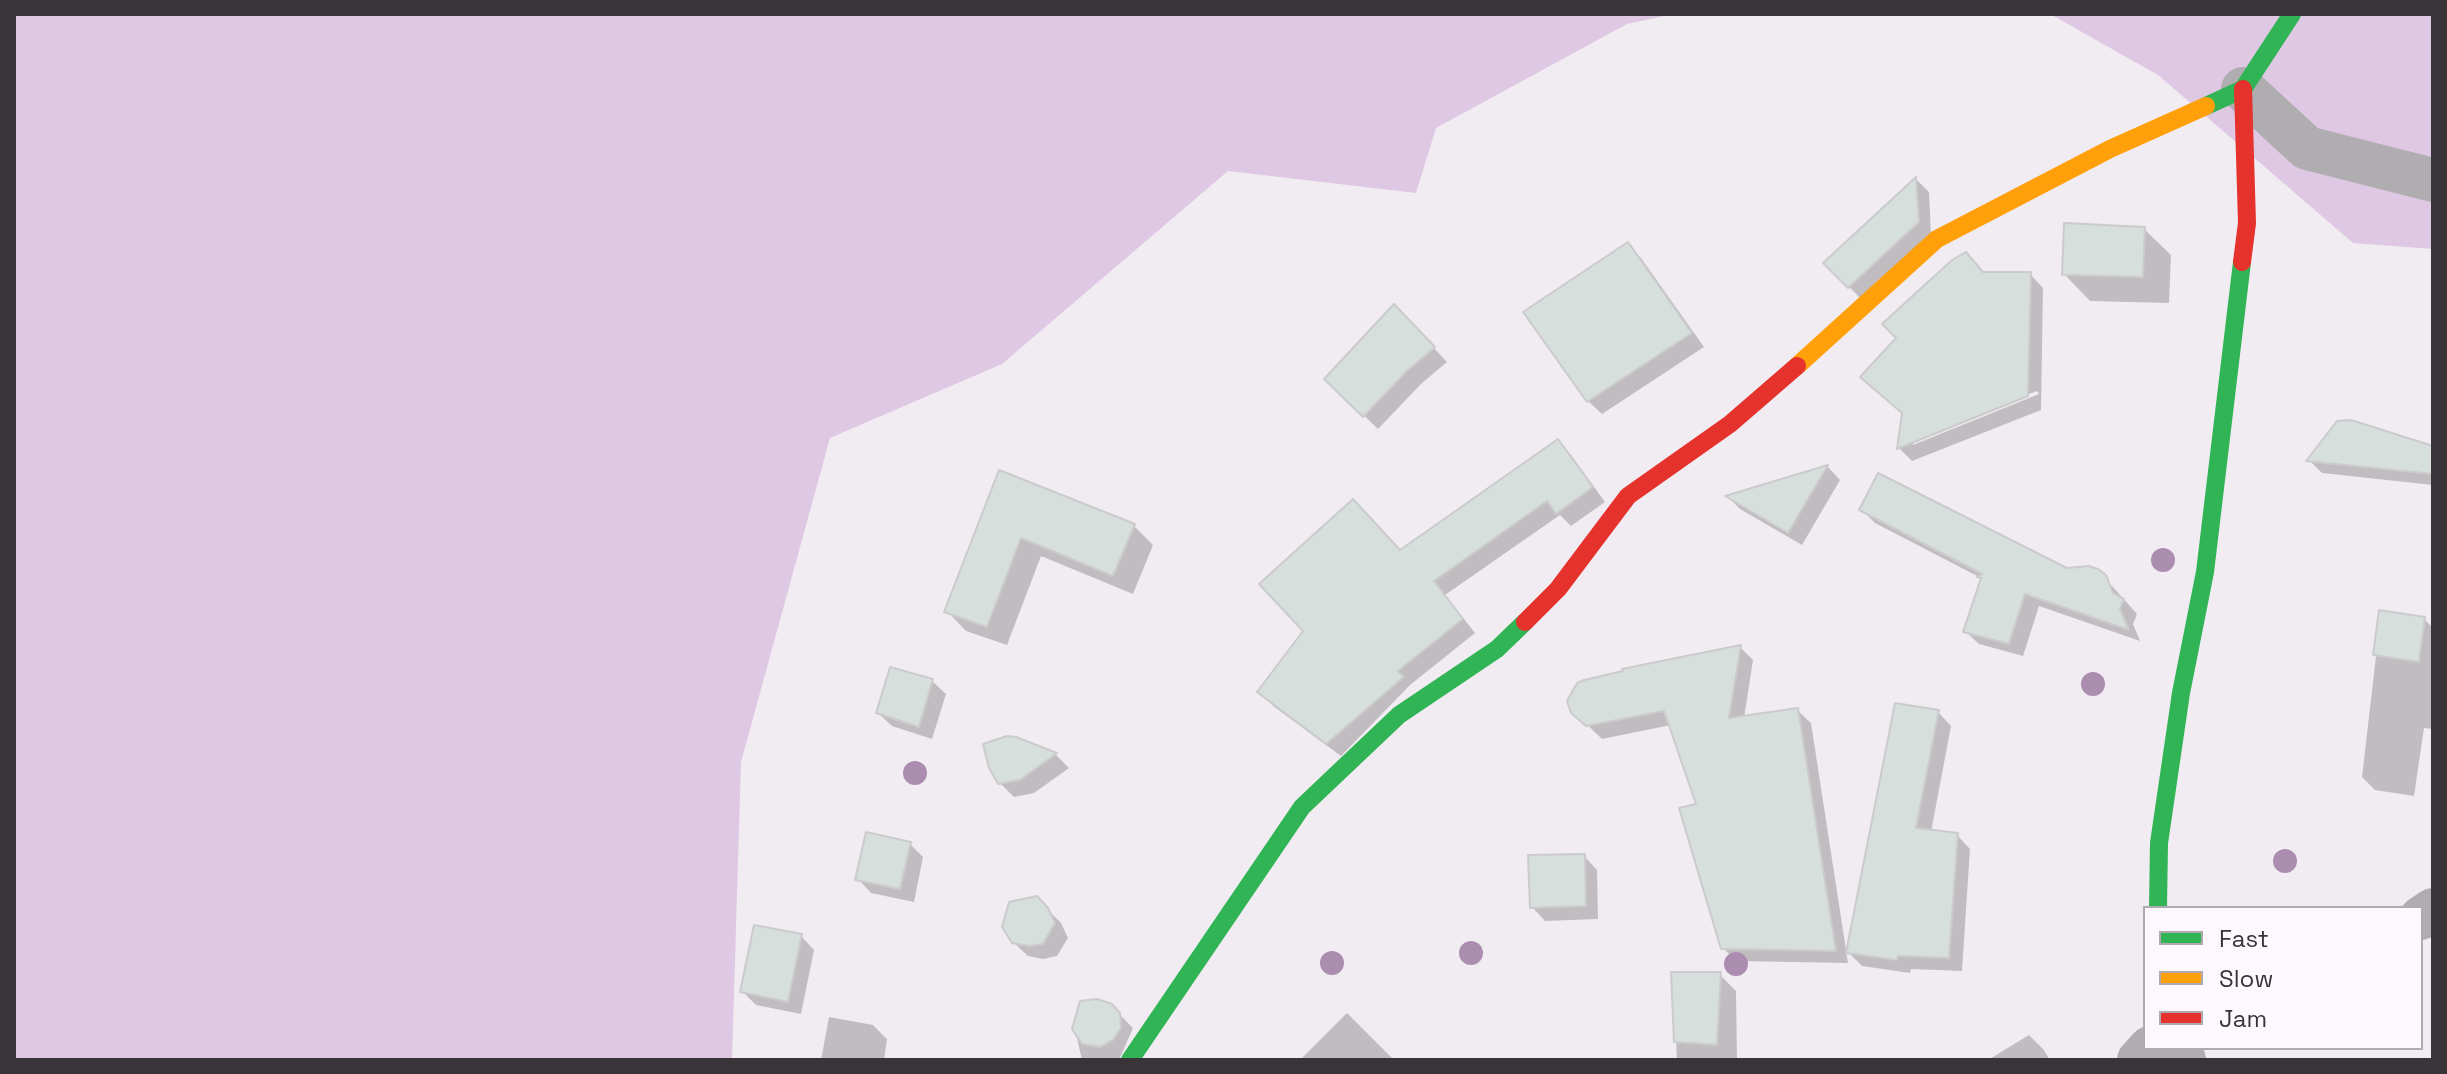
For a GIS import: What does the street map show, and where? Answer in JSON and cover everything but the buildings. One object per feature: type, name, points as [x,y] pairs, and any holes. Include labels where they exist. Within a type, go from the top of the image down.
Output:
[{"type":"street","points":[[1130,1060],[1302,807],[1399,715],[1497,649],[1558,589],[1628,496],[1730,424],[1838,331],[1937,239],[2110,149],[2243,89],[2292,14]]},
{"type":"street","points":[[2243,89],[2307,148],[2433,180]]},
{"type":"street","points":[[2158,906],[2159,843],[2181,693],[2205,572],[2247,223],[2243,89]]},
{"type":"shaded area","points":[[14,14],[1673,14],[1627,24],[1436,128],[1416,193],[1228,171],[1002,364],[830,438],[741,762],[732,1060],[14,1060]]},
{"type":"shaded area","points":[[2050,14],[2433,14],[2433,249],[2353,243],[2158,75]]},
{"type":"traffic: fast","points":[[2206,106],[2243,89],[2292,14]]},
{"type":"traffic: fast","points":[[2158,906],[2159,843],[2181,693],[2205,572],[2242,262]]},
{"type":"traffic: fast","points":[[1130,1060],[1302,807],[1399,715],[1497,649],[1525,622]]},
{"type":"traffic: slow","points":[[1797,366],[1937,239],[2110,149],[2206,106]]},
{"type":"traffic: jam","points":[[2242,262],[2247,223],[2243,89]]},
{"type":"traffic: jam","points":[[1525,622],[1558,589],[1628,496],[1730,424],[1797,366]]}]
